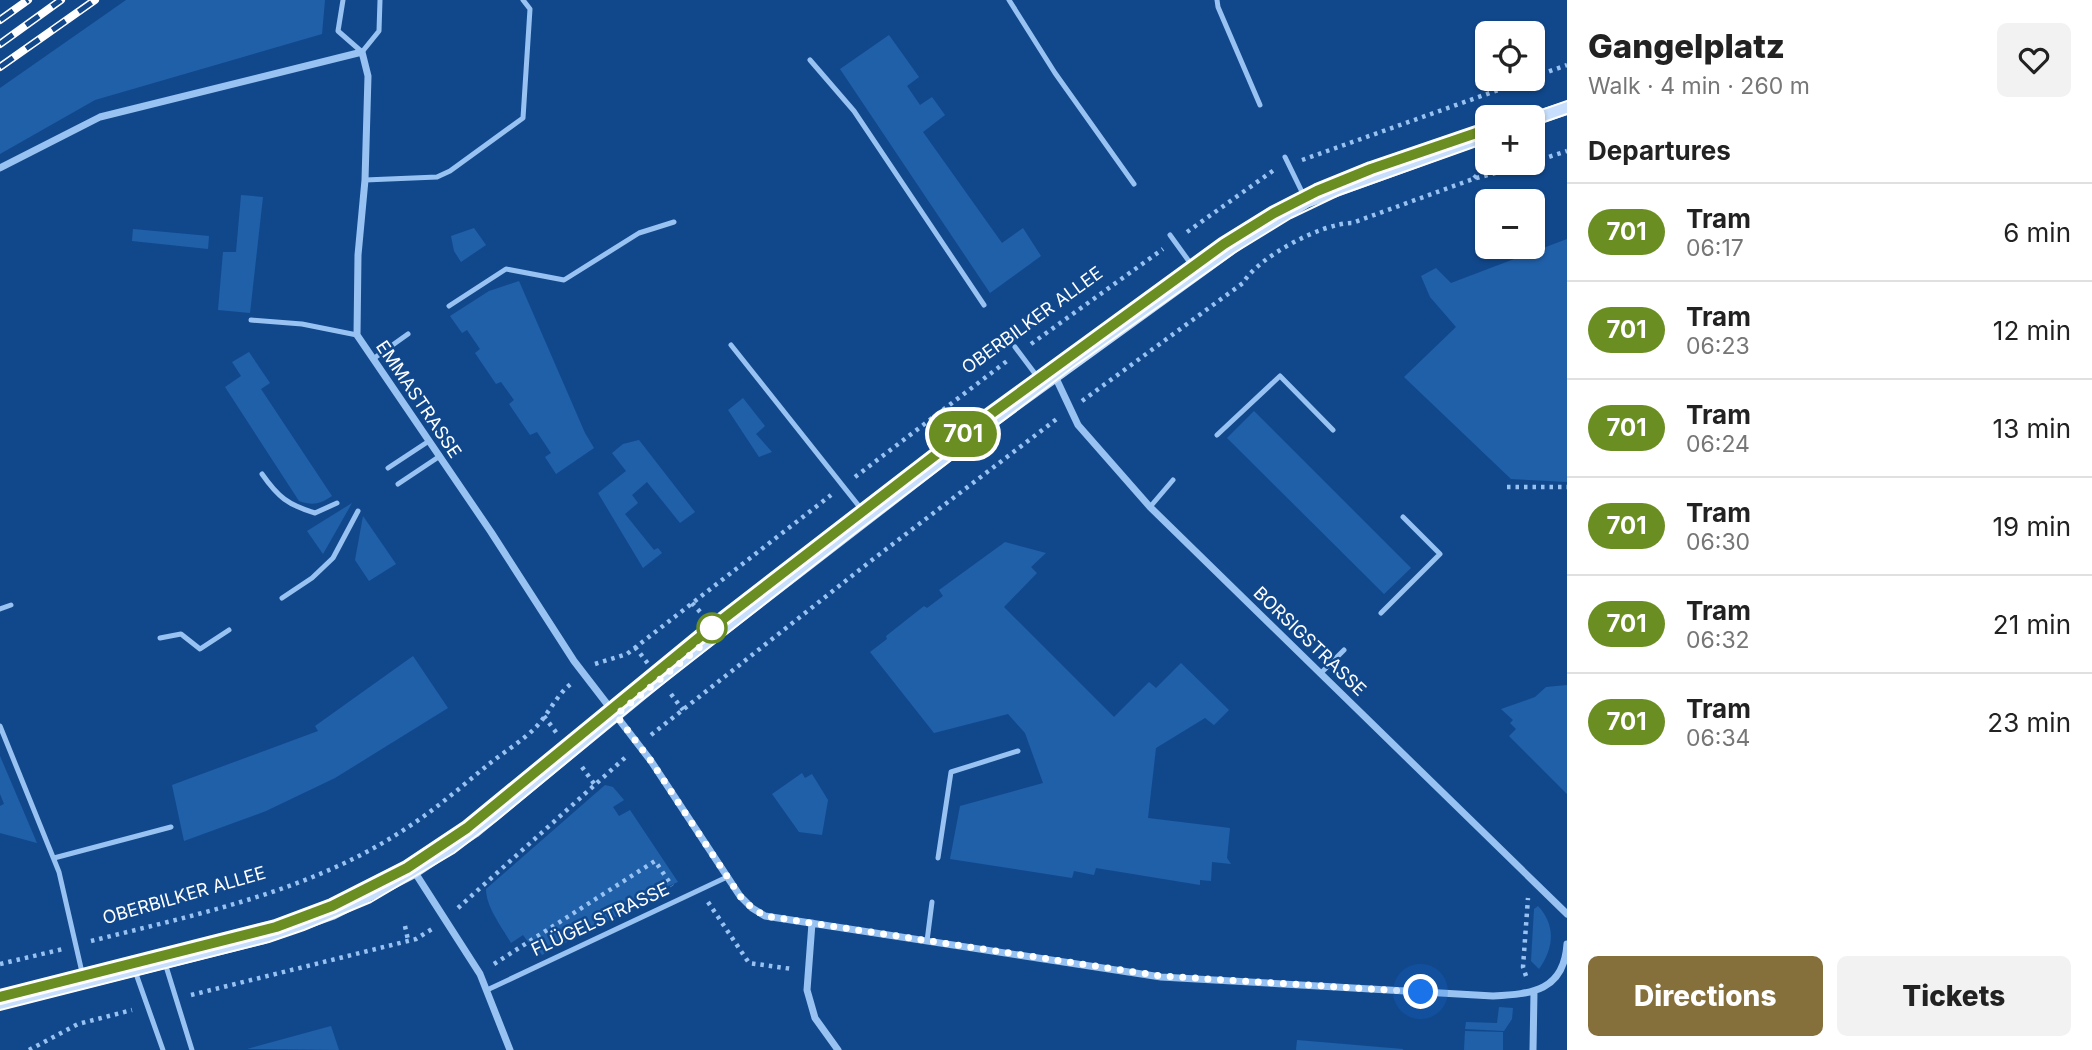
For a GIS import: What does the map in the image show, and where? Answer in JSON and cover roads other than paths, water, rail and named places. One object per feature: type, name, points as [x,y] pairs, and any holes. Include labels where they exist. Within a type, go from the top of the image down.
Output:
[{"type":"main road","points":[[1545,115],[1567,108]]},
{"type":"main road","points":[[0,1003],[264,937],[332,913],[414,871],[474,831],[671,669],[867,517],[1048,379],[1196,271],[1278,216],[1306,201],[1475,140]]},
{"type":"street","points":[[0,169],[100,117],[362,52]]},
{"type":"street","name":"EMMASTRASSE","points":[[362,52],[368,76],[365,180],[358,255],[357,335],[491,532],[574,661],[616,715]]},
{"type":"street","name":"BORSIGSTRASSE","points":[[1048,379],[1078,425],[1150,507],[1567,914]]},
{"type":"street","points":[[616,715],[651,761],[740,896],[765,916],[1161,976],[1493,996],[1534,992],[1548,986],[1557,978],[1567,957],[1567,944]]},
{"type":"street","points":[[414,871],[480,974],[510,1050]]},
{"type":"street","points":[[812,923],[807,990],[813,1011],[838,1050]]},
{"type":"street","points":[[1533,1050],[1534,992]]},
{"type":"lane","points":[[343,0],[338,31],[362,52],[379,31],[380,0]]},
{"type":"lane","points":[[365,180],[437,177],[450,172],[523,118],[530,9],[523,0]]},
{"type":"lane","points":[[1009,0],[1055,73],[1135,184]]},
{"type":"lane","points":[[1217,0],[1260,104]]},
{"type":"lane","points":[[810,60],[854,111],[984,305]]},
{"type":"lane","points":[[1285,157],[1306,201]]},
{"type":"lane","points":[[449,306],[506,269],[564,280],[639,233],[674,222]]},
{"type":"lane","points":[[1172,238],[1196,271]]},
{"type":"lane","points":[[251,320],[302,324],[357,335]]},
{"type":"lane","points":[[373,359],[408,334]]},
{"type":"lane","points":[[731,345],[867,517]]},
{"type":"lane","points":[[1017,349],[1048,379]]},
{"type":"lane","points":[[1217,435],[1280,376],[1333,430]]},
{"type":"lane","points":[[388,468],[429,441]]},
{"type":"lane","points":[[398,484],[440,456]]},
{"type":"lane","points":[[262,474],[274,492],[294,507],[315,513],[337,503]]},
{"type":"lane","points":[[1150,507],[1173,480]]},
{"type":"lane","points":[[282,598],[312,578],[333,558],[358,511]]},
{"type":"lane","points":[[1381,613],[1440,554],[1403,517]]},
{"type":"lane","points":[[0,609],[11,605]]},
{"type":"lane","points":[[160,638],[181,634],[200,649],[229,630]]},
{"type":"lane","points":[[1321,673],[1345,650]]},
{"type":"lane","points":[[0,726],[59,872],[85,983]]},
{"type":"lane","points":[[938,858],[951,772],[1018,751]]},
{"type":"lane","points":[[54,858],[171,827]]},
{"type":"lane","name":"FLÜGELSTRASSE","points":[[487,990],[727,877]]},
{"type":"lane","points":[[927,941],[932,902]]},
{"type":"lane","points":[[165,963],[192,1050]]},
{"type":"lane","points":[[135,971],[163,1050]]},
{"type":"tram line","points":[[1545,109],[1567,101]]},
{"type":"tram line","points":[[1545,122],[1567,114]]},
{"type":"tram line","points":[[0,997],[276,927],[332,906],[407,868],[467,828],[701,636],[955,440],[1224,244],[1274,213],[1317,191],[1371,169],[1475,133]]},
{"type":"tram line","name":"701","points":[[0,997],[276,927],[332,906],[407,868],[467,828],[701,636],[955,440],[1224,244],[1274,213],[1339,181],[1475,133]]},
{"type":"tram line","points":[[0,1010],[269,942],[371,902],[454,853],[642,700],[854,534],[1072,368],[1234,253],[1291,218],[1339,195],[1475,147]]},
{"type":"railway","points":[[0,20],[28,0]]},
{"type":"railway","points":[[0,44],[61,0]]},
{"type":"railway","points":[[0,67],[95,0]]}]
